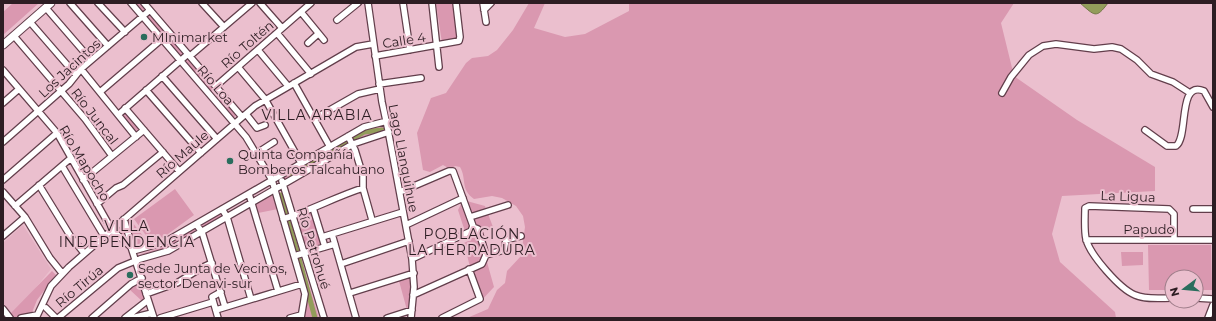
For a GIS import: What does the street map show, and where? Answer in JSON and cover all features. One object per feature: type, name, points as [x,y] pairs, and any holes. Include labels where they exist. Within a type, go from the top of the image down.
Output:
[{"type":"main road","points":[[3,45],[49,5]]},
{"type":"street","points":[[70,3],[108,46]]},
{"type":"street","points":[[98,3],[124,32]]},
{"type":"street","name":"Río Loa","points":[[131,3],[235,124],[257,153],[275,188]]},
{"type":"street","name":"Río Loa","points":[[144,3],[244,116],[257,128],[265,126]]},
{"type":"street","points":[[202,3],[224,27]]},
{"type":"street","points":[[119,114],[180,60],[189,55],[252,3]]},
{"type":"street","name":"Río Toltén","points":[[216,86],[311,3]]},
{"type":"street","points":[[337,20],[358,3]]},
{"type":"street","name":"Lago Llanquihue","points":[[368,3],[379,86],[387,121],[414,273],[414,295],[411,318]]},
{"type":"street","points":[[403,3],[410,50]]},
{"type":"street","points":[[432,3],[438,40],[436,45],[439,67]]},
{"type":"street","name":"Calle 4","points":[[375,56],[458,42],[460,39],[456,3]]},
{"type":"street","points":[[483,3],[486,22]]},
{"type":"street","points":[[484,10],[491,3]]},
{"type":"street","points":[[263,4],[282,28]]},
{"type":"street","points":[[49,5],[91,60]]},
{"type":"street","name":"Los Jacintos","points":[[3,142],[62,91],[91,60],[150,10]]},
{"type":"street","points":[[301,12],[324,40]]},
{"type":"street","points":[[30,22],[76,75]]},
{"type":"street","points":[[277,33],[311,74]]},
{"type":"street","points":[[308,42],[318,34]]},
{"type":"street","name":"Río Juncal","points":[[14,36],[86,119],[112,156]]},
{"type":"street","points":[[100,92],[162,39]]},
{"type":"street","name":"Río Maule","points":[[36,317],[51,286],[62,273],[244,116],[265,99],[356,47],[373,44]]},
{"type":"street","points":[[1002,93],[1014,73],[1029,55],[1043,46],[1056,44],[1094,49],[1112,47],[1121,49],[1137,60],[1151,74],[1173,82],[1190,93]]},
{"type":"street","points":[[258,50],[288,86]]},
{"type":"street","points":[[238,67],[265,99],[301,163]]},
{"type":"street","points":[[81,69],[119,114],[121,119],[136,137]]},
{"type":"street","name":"Río Mapocho","points":[[4,73],[56,133],[112,230],[127,243],[133,252],[153,315]]},
{"type":"street","points":[[162,76],[217,139]]},
{"type":"street","points":[[314,120],[358,94],[379,86],[421,78]]},
{"type":"street","points":[[294,83],[330,147]]},
{"type":"street","points":[[3,103],[19,89]]},
{"type":"street","points":[[146,90],[201,153]]},
{"type":"street","points":[[1145,130],[1167,146],[1171,147],[1178,145],[1182,140],[1186,103],[1190,93],[1196,90],[1204,91],[1213,108]]},
{"type":"street","points":[[125,108],[179,172]]},
{"type":"street","points":[[124,219],[133,252],[163,243],[348,136],[368,126],[387,121]]},
{"type":"street","points":[[83,180],[144,130]]},
{"type":"street","name":"Río Tirúa","points":[[57,318],[115,270],[136,260],[168,251],[352,144],[389,132]]},
{"type":"street","points":[[3,180],[56,133]]},
{"type":"street","points":[[348,136],[363,176],[363,188],[372,220]]},
{"type":"street","points":[[257,153],[274,142]]},
{"type":"street","points":[[97,204],[116,188],[123,186],[163,152]]},
{"type":"street","points":[[15,206],[71,158]]},
{"type":"street","name":"Río Mapocho","points":[[62,166],[104,236]]},
{"type":"street","points":[[400,192],[452,171],[455,173],[473,227],[478,229],[486,255],[483,264],[414,295]]},
{"type":"street","points":[[280,175],[283,184]]},
{"type":"street","name":"Río Petrohué","points":[[283,184],[324,318]]},
{"type":"street","points":[[39,185],[74,241],[84,254]]},
{"type":"street","name":"Río Petrohué","points":[[275,188],[305,298],[301,316]]},
{"type":"street","points":[[283,219],[363,188]]},
{"type":"street","points":[[3,192],[25,217],[50,258],[62,273]]},
{"type":"street","points":[[248,194],[252,202],[278,291]]},
{"type":"street","points":[[406,225],[463,198]]},
{"type":"street","points":[[470,217],[508,205]]},
{"type":"street","name":"La Ligua","points":[[1086,240],[1085,210],[1089,206],[1171,210],[1174,215],[1174,240]]},
{"type":"street","points":[[313,208],[325,247]]},
{"type":"street","points":[[222,209],[227,217],[251,299]]},
{"type":"street","points":[[1193,209],[1213,209]]},
{"type":"street","points":[[322,237],[372,220],[403,212]]},
{"type":"street","points":[[3,236],[25,217]]},
{"type":"street","points":[[196,224],[202,232],[225,307]]},
{"type":"street","points":[[412,259],[471,231],[473,227]]},
{"type":"street","points":[[332,234],[356,318]]},
{"type":"street","points":[[486,255],[504,250],[506,240],[521,236]]},
{"type":"street","points":[[1086,240],[1098,261],[1125,290],[1141,297],[1164,298]]},
{"type":"street","name":"Papudo","points":[[1086,240],[1213,240]]},
{"type":"street","points":[[341,264],[409,241]]},
{"type":"street","points":[[294,256],[335,244]]},
{"type":"street","points":[[146,294],[177,283],[212,263]]},
{"type":"street","points":[[442,318],[480,299],[469,269]]},
{"type":"street","points":[[350,293],[414,273]]},
{"type":"street","points":[[92,318],[131,284],[142,278]]},
{"type":"street","points":[[216,310],[302,284]]},
{"type":"street","points":[[218,318],[213,302],[213,295],[221,292]]},
{"type":"street","points":[[125,318],[148,300]]},
{"type":"street","points":[[160,318],[213,302]]},
{"type":"street","points":[[1208,318],[1213,305]]},
{"type":"street","points":[[46,308],[57,318]]},
{"type":"street","points":[[3,309],[10,318]]},
{"type":"street","points":[[388,318],[412,310]]},
{"type":"street","points":[[132,318],[153,315]]},
{"type":"street","points":[[290,318],[301,316]]},
{"type":"street","points":[[21,318],[36,317]]},
{"type":"shaded area","points":[[13,3],[39,3],[3,35],[3,12]]},
{"type":"shaded area","points":[[134,3],[141,3],[236,113],[235,117],[232,117]]},
{"type":"shaded area","points":[[436,3],[454,3],[459,38],[457,40],[442,43]]},
{"type":"shaded area","points":[[529,3],[545,3],[534,28],[565,37],[585,34],[629,11],[629,3],[1014,3],[1001,23],[1014,76],[1077,120],[1155,167],[1155,191],[1062,196],[1052,234],[1060,262],[1115,312],[1116,318],[467,318],[488,309],[497,290],[505,283],[507,271],[521,256],[525,227],[523,216],[516,206],[502,198],[492,196],[474,199],[465,188],[460,167],[455,166],[450,169],[443,165],[430,172],[423,170],[417,133],[431,98],[446,93],[466,63],[472,58],[488,56],[497,50],[513,30]]},
{"type":"shaded area","points":[[1080,3],[1108,3],[1101,12],[1095,14]]},
{"type":"shaded area","points":[[125,112],[141,130],[136,133],[122,118]]},
{"type":"shaded area","points":[[382,124],[384,130],[357,139],[345,145],[285,180],[284,177],[364,129]]},
{"type":"shaded area","points":[[175,189],[194,215],[153,245],[134,219]]},
{"type":"shaded area","points":[[273,193],[278,209],[258,213],[253,203]]},
{"type":"shaded area","points":[[282,195],[319,318],[303,318],[307,296],[275,197]]},
{"type":"shaded area","points":[[463,200],[485,206],[493,227],[483,231],[489,255],[487,262],[494,287],[479,303],[464,243],[468,241],[458,210]]},
{"type":"shaded area","points":[[220,212],[223,216],[172,247],[140,255],[166,246]]},
{"type":"shaded area","points":[[310,212],[313,213],[322,244],[321,246],[305,250],[296,220],[297,217]]},
{"type":"shaded area","points":[[129,218],[150,245],[136,249],[116,230]]},
{"type":"shaded area","points":[[23,225],[51,269],[25,301],[10,314],[3,304],[3,243]]},
{"type":"shaded area","points":[[1148,245],[1211,245],[1212,290],[1204,290],[1204,269],[1164,269],[1164,290],[1149,290]]},
{"type":"shaded area","points":[[1121,252],[1143,252],[1143,265],[1122,266]]},
{"type":"shaded area","points":[[52,271],[56,275],[37,300],[31,315],[14,318],[10,314]]},
{"type":"shaded area","points":[[412,277],[410,309],[407,310],[399,281]]},
{"type":"shaded area","points":[[139,282],[144,299],[142,301],[129,289]]},
{"type":"waterway","points":[[290,174],[364,132],[382,130]]},
{"type":"waterway","points":[[281,195],[287,215]]},
{"type":"waterway","points":[[288,221],[297,252]]},
{"type":"waterway","points":[[299,259],[315,318]]},
{"type":"place","name":"MInimarket","points":[[144,37]]},
{"type":"place","name":"Quinta Compañía Bomberos Talcahuano","points":[[230,161]]},
{"type":"place","name":"Sede Junta de Vecinos, sector Denavi-sur","points":[[130,275]]},
{"type":"district","name":"VILLA ARABIA","points":[[317,115]]},
{"type":"district","name":"VILLA INDEPENDENCIA","points":[[127,234]]},
{"type":"district","name":"POBLACIÓN LA HERRADURA","points":[[472,242]]}]
